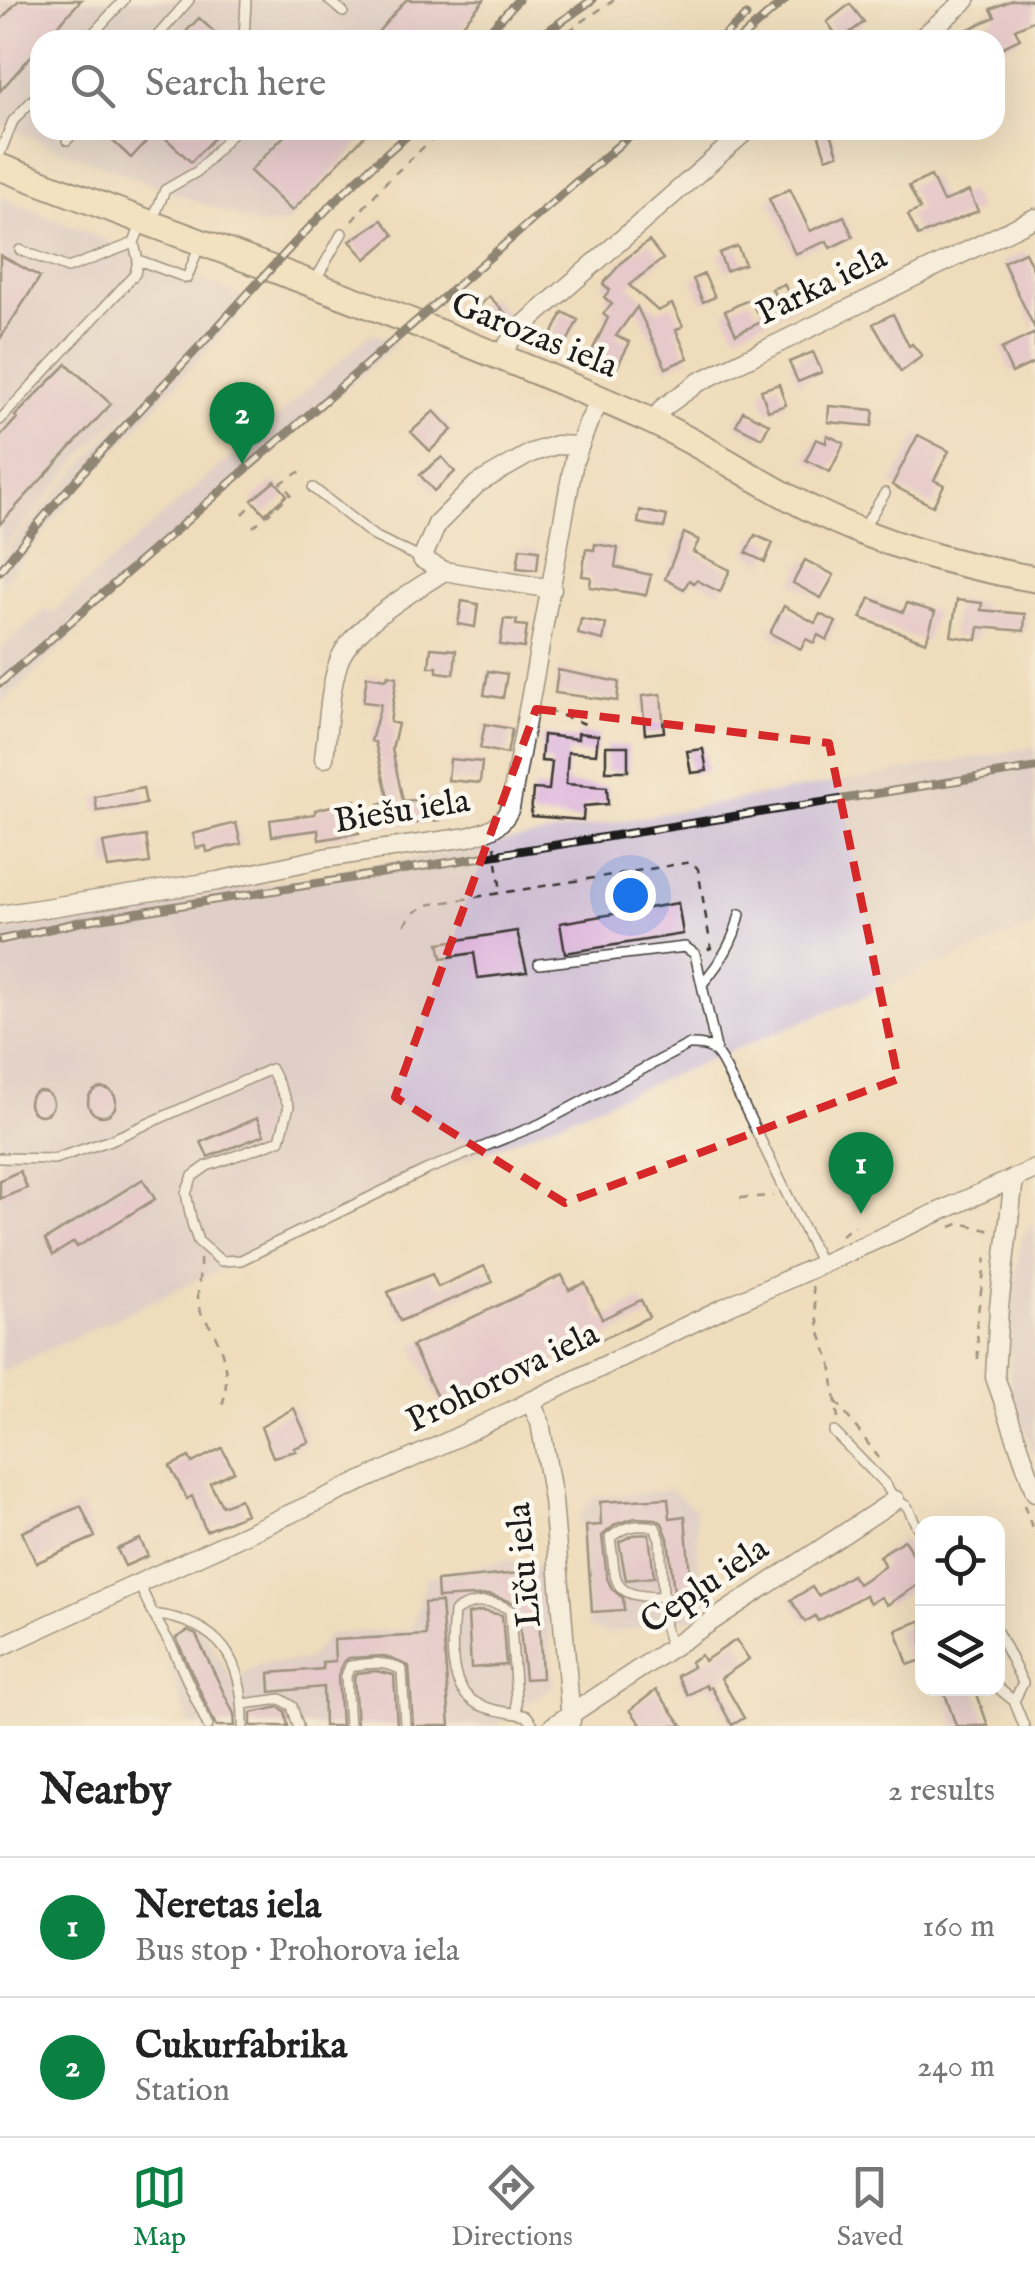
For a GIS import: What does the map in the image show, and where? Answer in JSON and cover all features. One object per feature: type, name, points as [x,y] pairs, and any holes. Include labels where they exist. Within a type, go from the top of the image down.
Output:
[{"type":"main road","name":"Garozas iela","points":[[0,167],[142,230],[200,244],[313,285],[652,422],[814,511],[861,532],[925,555],[1035,579]]},
{"type":"street","points":[[931,30],[966,0]]},
{"type":"street","points":[[498,358],[518,330],[735,140]]},
{"type":"street","name":"Parka iela","points":[[652,422],[670,402],[699,382],[1033,223]]},
{"type":"street","name":"Biešu iela","points":[[0,916],[218,881],[324,858],[468,837],[504,822],[531,707],[579,446],[600,402]]},
{"type":"street","points":[[552,590],[444,571],[422,559],[437,524],[478,484],[531,453],[556,445],[579,446]]},
{"type":"street","points":[[324,758],[338,661],[355,636],[444,571]]},
{"type":"street","name":"Prohorova iela","points":[[0,1647],[814,1267],[1035,1169]]},
{"type":"street","points":[[1014,1178],[995,1377],[1035,1492]]},
{"type":"street","name":"Līču iela","points":[[530,1401],[540,1422],[553,1500],[571,1720]]},
{"type":"street","name":"Cepļu iela","points":[[553,1726],[571,1720],[890,1493]]},
{"type":"lane","points":[[97,30],[124,0]]},
{"type":"lane","points":[[162,30],[188,0]]},
{"type":"lane","points":[[244,30],[246,0]]},
{"type":"lane","points":[[329,0],[343,12]]},
{"type":"lane","points":[[0,153],[13,121],[30,103]]},
{"type":"lane","points":[[0,420],[135,274],[142,230],[165,190],[198,171],[226,140]]},
{"type":"lane","points":[[20,250],[68,268],[142,230]]},
{"type":"lane","points":[[313,285],[342,233]]},
{"type":"lane","points":[[138,260],[187,278],[200,244]]},
{"type":"lane","points":[[314,488],[374,536],[422,559]]},
{"type":"lane","points":[[861,532],[884,493]]},
{"type":"lane","points":[[703,983],[736,934],[740,914]]},
{"type":"lane","points":[[539,964],[674,947],[685,947],[695,954],[716,1048],[786,1195],[814,1267]]},
{"type":"lane","points":[[0,1158],[54,1159],[111,1140],[271,1070],[288,1106],[280,1140],[206,1166],[193,1176],[186,1193],[198,1241],[220,1261],[241,1260],[426,1170],[540,1124],[688,1045],[716,1048]]},
{"type":"lane","points":[[834,1432],[890,1493],[908,1506],[915,1522]]},
{"type":"lane","points":[[663,1597],[643,1597],[619,1586],[613,1575],[610,1538],[620,1529],[639,1524],[655,1526],[662,1554],[665,1628],[671,1648]]},
{"type":"lane","points":[[138,1583],[208,1726]]},
{"type":"lane","points":[[517,1714],[510,1610],[497,1602],[466,1604],[454,1612],[452,1639],[454,1670],[463,1690],[473,1702],[517,1714],[527,1716],[534,1726]]},
{"type":"lane","points":[[153,1614],[206,1628],[226,1652],[242,1684],[243,1726]]},
{"type":"lane","points":[[1005,1647],[1023,1683],[1014,1702]]},
{"type":"lane","points":[[349,1726],[346,1676],[350,1666],[374,1662],[402,1670],[404,1726]]},
{"type":"lane","points":[[1005,1694],[1014,1702],[1024,1726]]},
{"type":"lane","points":[[243,1704],[281,1699],[292,1706],[298,1726]]},
{"type":"path","points":[[570,30],[614,0]]},
{"type":"path","points":[[342,233],[386,182],[431,140]]},
{"type":"path","points":[[253,527],[291,494],[282,484],[294,473],[299,472],[314,488]]},
{"type":"path","points":[[242,514],[253,504]]},
{"type":"path","points":[[531,707],[588,726]]},
{"type":"path","points":[[491,830],[502,894]]},
{"type":"path","points":[[404,925],[415,912],[427,906],[692,862],[698,869],[711,948],[695,954]]},
{"type":"path","points":[[740,1198],[786,1195]]},
{"type":"path","points":[[198,1241],[200,1313],[214,1334],[225,1366],[228,1393],[221,1409]]},
{"type":"path","points":[[814,1267],[820,1333],[831,1363],[838,1420],[834,1432]]},
{"type":"path","points":[[834,1398],[890,1474],[890,1493]]},
{"type":"highlighted area","points":[[536,709],[829,743],[898,1079],[565,1203],[395,1097]]},
{"type":"shaded area","points":[[0,0],[487,0],[460,30],[30,30],[30,137],[0,126]]},
{"type":"shaded area","points":[[37,140],[362,140],[286,224],[261,226]]},
{"type":"shaded area","points":[[0,197],[239,294],[251,303],[80,489],[0,587],[0,557],[160,377],[85,453],[0,552]]},
{"type":"shaded area","points":[[372,333],[398,342],[77,621],[82,628],[0,705],[0,649],[48,608],[52,613]]},
{"type":"shaded area","points":[[1035,747],[1035,926],[380,1195],[0,1372],[0,932]]},
{"type":"shaded area","points":[[1035,1223],[1035,1458],[1010,1389],[1010,1313],[1021,1238]]},
{"type":"shaded area","points":[[672,1490],[695,1509],[701,1602],[695,1618],[610,1633],[588,1628],[579,1517],[595,1496]]},
{"type":"shaded area","points":[[507,1560],[544,1569],[554,1686],[495,1726],[189,1726],[159,1634],[196,1618],[233,1681],[261,1664],[308,1660],[329,1634],[411,1629],[426,1577]]},
{"type":"building","points":[[19,0],[81,0],[54,30],[30,30],[30,57],[0,91],[0,21]]},
{"type":"building","points":[[406,0],[484,0],[458,30],[380,30]]},
{"type":"building","points":[[1012,0],[1035,0],[1035,20],[1015,29],[1020,39],[1005,46],[1005,30],[967,30],[995,17],[991,9]]},
{"type":"building","points":[[850,4],[864,22],[853,30],[833,30],[827,22]]},
{"type":"building","points":[[199,18],[212,30],[188,30]]},
{"type":"building","points":[[112,140],[148,140],[131,158]]},
{"type":"building","points":[[168,140],[212,140],[191,162]]},
{"type":"building","points":[[280,140],[360,140],[292,211],[250,171]]},
{"type":"building","points":[[820,140],[833,140],[838,154],[826,158]]},
{"type":"building","points":[[931,176],[943,202],[969,191],[978,211],[918,236],[908,215],[920,209],[909,186]]},
{"type":"building","points":[[790,189],[810,231],[844,216],[853,237],[830,248],[827,241],[795,254],[769,199]]},
{"type":"building","points":[[382,220],[394,235],[366,259],[350,241]]},
{"type":"building","points":[[649,241],[663,259],[629,285],[658,311],[672,304],[683,326],[676,330],[688,358],[666,368],[637,307],[616,336],[630,342],[617,367],[591,353],[608,318],[603,314],[612,304],[604,297],[610,290],[603,284],[623,261]]},
{"type":"building","points":[[737,246],[745,264],[726,271],[719,253]]},
{"type":"building","points":[[1025,252],[1035,273],[1035,329],[1003,262]]},
{"type":"building","points":[[0,255],[40,277],[0,339]]},
{"type":"building","points":[[704,274],[715,297],[703,302],[693,279]]},
{"type":"building","points":[[784,284],[790,296],[801,291],[805,301],[736,334],[725,311],[750,299],[756,311],[778,301],[772,289]]},
{"type":"building","points":[[489,296],[511,319],[500,333],[488,320],[483,325],[472,313]]},
{"type":"building","points":[[563,312],[578,320],[566,344],[551,337]]},
{"type":"building","points":[[893,314],[909,346],[912,344],[922,356],[901,372],[873,324]]},
{"type":"building","points":[[1035,333],[1035,362],[1012,373],[1001,349]]},
{"type":"building","points":[[813,352],[822,372],[798,382],[789,362]]},
{"type":"building","points":[[67,364],[111,404],[0,524],[0,437],[15,416]]},
{"type":"building","points":[[779,384],[786,405],[768,411],[761,390]]},
{"type":"building","points":[[829,406],[874,410],[872,426],[828,422]]},
{"type":"building","points":[[434,411],[452,430],[430,451],[411,432]]},
{"type":"building","points":[[743,411],[769,424],[762,438],[736,425]]},
{"type":"building","points":[[827,435],[844,443],[830,472],[806,460],[816,439],[826,443]]},
{"type":"building","points":[[918,435],[949,451],[934,480],[944,485],[933,506],[892,485]]},
{"type":"building","points":[[442,457],[455,472],[434,491],[420,475]]},
{"type":"building","points":[[275,481],[287,495],[265,514],[252,500]]},
{"type":"building","points":[[640,510],[667,516],[664,528],[638,523]]},
{"type":"building","points":[[684,533],[699,540],[693,552],[730,570],[720,592],[696,580],[689,580],[684,589],[665,579]]},
{"type":"building","points":[[755,535],[773,543],[765,562],[746,553]]},
{"type":"building","points":[[595,544],[618,548],[615,567],[651,575],[646,595],[590,587],[591,577],[582,576],[586,549],[594,550]]},
{"type":"building","points":[[520,548],[539,550],[537,570],[517,568]]},
{"type":"building","points":[[805,560],[834,575],[821,598],[793,583]]},
{"type":"building","points":[[870,598],[903,612],[907,603],[935,612],[926,642],[861,618]]},
{"type":"building","points":[[957,600],[982,603],[981,610],[1025,614],[1024,631],[979,627],[977,640],[951,636]]},
{"type":"building","points":[[462,601],[478,604],[475,627],[458,624]]},
{"type":"building","points":[[784,606],[815,623],[820,614],[836,622],[827,640],[818,635],[814,643],[806,639],[801,649],[770,633]]},
{"type":"building","points":[[504,619],[527,626],[524,648],[500,645]]},
{"type":"building","points":[[581,619],[606,624],[603,640],[578,634]]},
{"type":"building","points":[[431,648],[456,650],[454,674],[429,667]]},
{"type":"building","points":[[558,670],[619,682],[617,701],[555,693]]},
{"type":"building","points":[[488,671],[507,674],[503,698],[484,695]]},
{"type":"building","points":[[388,675],[397,677],[390,722],[398,724],[392,749],[403,801],[439,798],[441,820],[383,827],[379,804],[389,802],[375,742],[371,741],[381,704],[363,702],[367,676],[387,679]]},
{"type":"building","points":[[661,694],[664,732],[645,734],[642,696]]},
{"type":"building","points":[[485,724],[512,729],[507,754],[480,748]]},
{"type":"building","points":[[578,733],[598,735],[596,754],[568,752],[566,784],[607,787],[608,804],[584,806],[583,820],[531,816],[533,789],[549,790],[552,762],[541,761],[543,735],[578,739]]},
{"type":"building","points":[[606,746],[628,746],[628,771],[606,771]]},
{"type":"building","points":[[703,749],[707,771],[691,773],[687,751]]},
{"type":"building","points":[[450,759],[482,762],[480,783],[448,780]]},
{"type":"building","points":[[143,788],[146,804],[97,811],[95,797]]},
{"type":"building","points":[[355,800],[359,833],[319,840],[318,830],[272,836],[270,820],[315,814],[315,810]]},
{"type":"building","points":[[236,823],[241,844],[207,852],[206,846],[196,848],[193,834]]},
{"type":"building","points":[[146,836],[150,863],[108,868],[103,843]]},
{"type":"building","points":[[678,903],[683,934],[565,953],[560,923]]},
{"type":"building","points":[[517,931],[527,972],[478,978],[474,953],[442,958],[439,943]]},
{"type":"building","points":[[102,1088],[112,1092],[116,1102],[112,1112],[102,1116],[92,1112],[88,1102],[92,1092]]},
{"type":"building","points":[[41,1091],[53,1103],[41,1115],[29,1103]]},
{"type":"building","points":[[257,1118],[264,1135],[208,1157],[201,1142]]},
{"type":"building","points":[[20,1171],[27,1188],[0,1199],[0,1180]]},
{"type":"building","points":[[143,1179],[155,1199],[77,1247],[74,1242],[53,1255],[45,1240]]},
{"type":"building","points":[[484,1266],[493,1282],[400,1321],[388,1292],[432,1274],[438,1287]]},
{"type":"building","points":[[562,1275],[569,1290],[585,1283],[602,1319],[641,1300],[649,1317],[445,1413],[412,1346]]},
{"type":"building","points":[[294,1408],[309,1442],[294,1448],[296,1451],[273,1457],[261,1427]]},
{"type":"building","points":[[222,1448],[234,1471],[210,1483],[222,1506],[240,1499],[246,1514],[206,1531],[192,1496],[187,1499],[170,1466],[189,1457],[192,1463]]},
{"type":"building","points":[[668,1498],[670,1518],[685,1516],[692,1600],[675,1601],[668,1538],[662,1523],[635,1518],[616,1524],[602,1536],[607,1578],[623,1598],[624,1610],[592,1612],[586,1526],[601,1525],[600,1502]]},
{"type":"building","points":[[81,1506],[95,1537],[36,1563],[22,1532]]},
{"type":"building","points":[[649,1534],[654,1577],[626,1580],[619,1542],[633,1535]]},
{"type":"building","points":[[140,1539],[148,1556],[125,1566],[117,1549]]},
{"type":"building","points":[[904,1540],[915,1558],[915,1587],[887,1605],[881,1597],[870,1603],[865,1595],[818,1621],[815,1616],[805,1622],[791,1600],[812,1587],[818,1596],[852,1575],[858,1584],[885,1566],[879,1556]]},
{"type":"building","points":[[519,1573],[521,1592],[538,1591],[542,1678],[525,1679],[515,1603],[490,1595],[438,1598],[437,1581]]},
{"type":"building","points":[[441,1602],[450,1726],[413,1726],[409,1666],[384,1656],[349,1658],[343,1662],[338,1676],[341,1726],[324,1726],[323,1687],[270,1692],[269,1673],[323,1669],[322,1662],[335,1661],[334,1640],[426,1635],[424,1603]]},
{"type":"building","points":[[482,1611],[502,1615],[506,1665],[471,1668],[468,1614]]},
{"type":"building","points":[[915,1623],[915,1662],[908,1665],[896,1630]]},
{"type":"building","points":[[188,1631],[196,1635],[234,1714],[235,1726],[216,1726],[176,1638]]},
{"type":"building","points":[[736,1640],[749,1659],[721,1678],[744,1718],[732,1725],[711,1687],[706,1685],[688,1695],[677,1676],[693,1667],[690,1662],[701,1655],[704,1661]]},
{"type":"building","points":[[376,1671],[394,1675],[397,1726],[357,1726],[354,1677],[356,1673]]},
{"type":"building","points":[[656,1690],[683,1726],[642,1726],[630,1710]]},
{"type":"building","points":[[946,1696],[978,1696],[988,1726],[956,1726]]},
{"type":"building","points":[[279,1707],[285,1711],[288,1726],[251,1726],[251,1713]]},
{"type":"railway","points":[[490,30],[518,0]]},
{"type":"railway","points":[[549,30],[592,0]]},
{"type":"railway","points":[[750,30],[785,0]]},
{"type":"railway","points":[[730,30],[746,16]]},
{"type":"railway","points":[[0,571],[76,480],[283,256],[333,203],[403,140]]},
{"type":"railway","points":[[0,683],[624,140]]},
{"type":"railway","points":[[0,940],[84,921],[1035,768]]},
{"type":"place","name":"Cukurfabrika","points":[[242,464]]},
{"type":"place","name":"Neretas iela","points":[[861,1214]]}]
